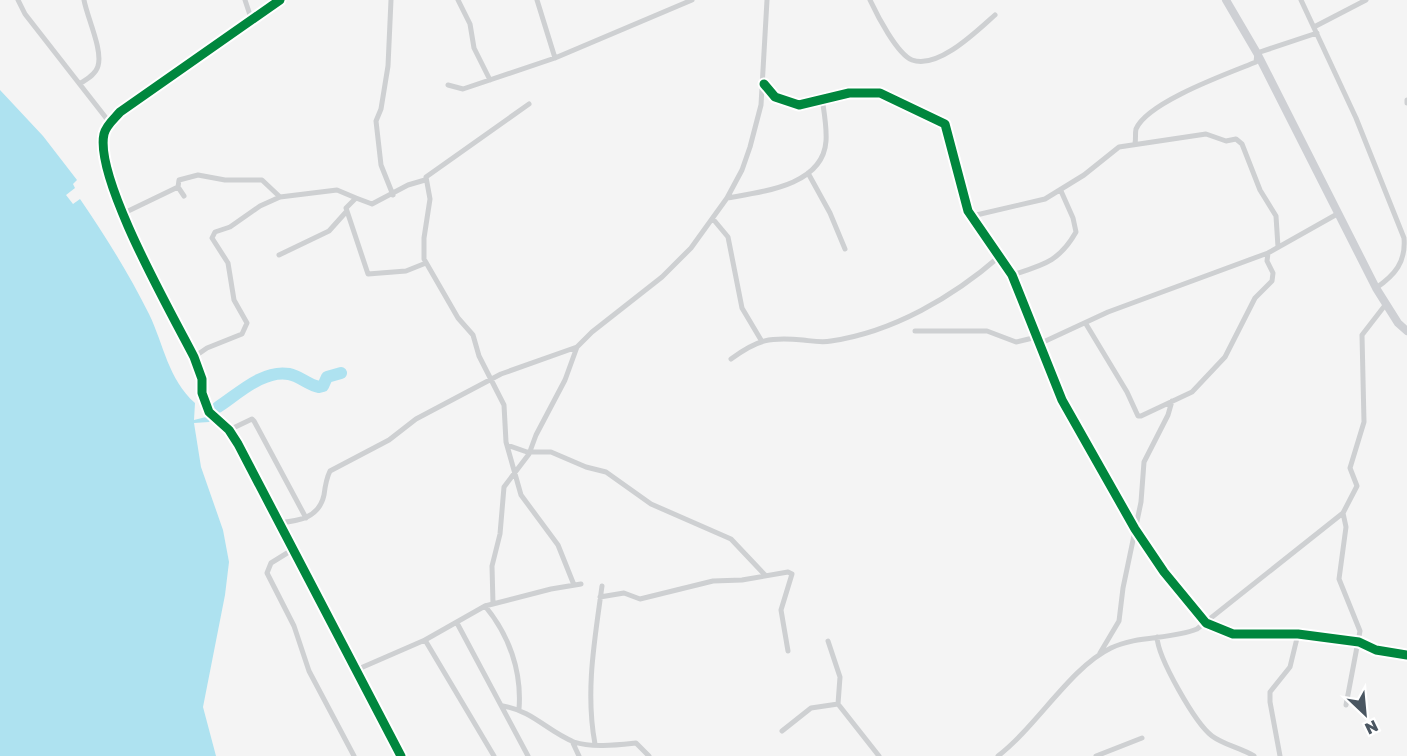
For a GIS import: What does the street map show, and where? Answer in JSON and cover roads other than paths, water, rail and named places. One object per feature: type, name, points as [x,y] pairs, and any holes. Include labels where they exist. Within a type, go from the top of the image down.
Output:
[{"type":"main road","points":[[1226,0],[1257,53],[1376,288],[1407,331]]},
{"type":"street","points":[[18,0],[25,14],[81,83],[94,106],[110,123]]},
{"type":"street","points":[[81,83],[95,72],[99,62],[84,0]]},
{"type":"street","points":[[245,0],[252,21]]},
{"type":"street","points":[[280,0],[120,112],[104,131],[103,144],[122,214],[194,357],[202,379],[202,393],[208,412],[229,430],[401,756]]},
{"type":"street","points":[[391,0],[388,66],[381,109],[376,121],[381,165],[393,195]]},
{"type":"street","points":[[458,0],[470,24],[474,48],[490,80]]},
{"type":"street","points":[[537,0],[555,58]]},
{"type":"street","points":[[447,85],[463,89],[555,58],[692,0]]},
{"type":"street","points":[[493,604],[492,566],[500,534],[504,487],[530,452],[536,435],[565,380],[578,347],[592,332],[662,277],[691,248],[727,198],[742,170],[762,105],[767,0]]},
{"type":"street","points":[[870,0],[886,30],[904,55],[912,60],[921,61],[939,57],[952,50],[995,15]]},
{"type":"street","points":[[1301,0],[1369,148],[1404,238],[1405,251],[1397,271],[1376,288]]},
{"type":"street","points":[[1136,143],[1136,129],[1148,114],[1180,94],[1256,62],[1257,53],[1316,30],[1366,0]]},
{"type":"street","points":[[764,84],[775,97],[788,103],[799,105],[822,99],[871,92],[899,100],[941,120],[946,127],[963,198],[972,216],[1012,275],[1062,400],[1136,529],[1164,572],[1206,623],[1233,634],[1298,634],[1359,642],[1376,650],[1407,655]]},
{"type":"street","points":[[727,198],[784,186],[815,167],[826,142],[822,99]]},
{"type":"street","points":[[194,357],[207,348],[242,334],[247,323],[234,300],[228,263],[212,238],[215,232],[230,227],[254,210],[280,197],[337,190],[363,199],[369,205],[393,195],[408,185],[425,180],[529,104]]},
{"type":"street","points":[[972,216],[1045,199],[1061,191],[1119,147],[1206,135],[1226,141],[1236,139],[1242,144],[1260,190],[1276,216],[1278,247]]},
{"type":"street","points":[[808,173],[830,213],[845,249]]},
{"type":"street","points":[[184,196],[178,187],[179,180],[194,176],[225,180],[262,180],[280,197]]},
{"type":"street","points":[[425,180],[430,199],[424,238],[426,263],[458,318],[473,335],[479,357],[504,405],[507,445],[520,495],[558,545],[574,585]]},
{"type":"street","points":[[122,214],[178,187]]},
{"type":"street","points":[[1012,275],[1052,262],[1069,245],[1076,232],[1073,218],[1061,191]]},
{"type":"street","points":[[356,198],[347,204],[346,212],[368,274],[406,271],[426,263]]},
{"type":"street","points":[[279,255],[329,231],[346,212]]},
{"type":"street","points":[[1040,344],[1153,295],[1268,253],[1339,213]]},
{"type":"street","points":[[713,219],[728,237],[741,308],[761,340]]},
{"type":"street","points":[[1086,324],[1127,392],[1138,416],[1198,387],[1229,351],[1256,296],[1272,281],[1273,273],[1267,261],[1268,253]]},
{"type":"street","points":[[731,359],[761,340],[782,338],[827,342],[868,332],[944,298],[1000,256]]},
{"type":"street","points":[[1099,654],[1117,645],[1157,637],[1179,636],[1206,623],[1343,513],[1357,486],[1350,468],[1364,422],[1362,335],[1386,304]]},
{"type":"street","points":[[915,331],[987,331],[1016,342],[1037,337]]},
{"type":"street","points":[[278,524],[306,518],[321,507],[328,475],[335,467],[389,440],[416,419],[515,368],[578,347]]},
{"type":"street","points":[[998,756],[1025,733],[1034,720],[1099,654],[1118,626],[1141,502],[1144,462],[1168,415],[1172,401]]},
{"type":"street","points":[[229,430],[252,419],[254,421],[306,518]]},
{"type":"street","points":[[507,445],[530,452],[551,452],[586,467],[606,472],[651,504],[731,539],[765,575]]},
{"type":"street","points":[[1343,513],[1346,527],[1339,579],[1358,623],[1359,642],[1352,664],[1346,705]]},
{"type":"street","points":[[292,550],[271,563],[267,573],[294,626],[309,671],[354,756]]},
{"type":"street","points":[[600,597],[624,593],[640,599],[664,592],[703,586],[714,581],[788,572],[792,574],[782,610],[788,651]]},
{"type":"street","points":[[356,670],[425,640],[485,606],[581,584]]},
{"type":"street","points":[[595,744],[591,724],[591,683],[602,586]]},
{"type":"street","points":[[485,606],[505,632],[518,673],[519,709]]},
{"type":"street","points":[[457,623],[528,756]]},
{"type":"street","points":[[1280,756],[1269,702],[1270,692],[1290,668],[1298,634]]},
{"type":"street","points":[[1157,637],[1159,649],[1177,689],[1209,734],[1254,756]]},
{"type":"street","points":[[425,640],[494,756]]},
{"type":"street","points":[[828,641],[840,677],[838,704],[879,756]]},
{"type":"street","points":[[782,731],[811,708],[838,704]]},
{"type":"street","points":[[502,706],[519,709],[572,741],[595,744],[636,743],[649,756]]},
{"type":"street","points":[[1096,756],[1142,738]]},
{"type":"street","points":[[572,741],[579,756]]},
{"type":"water","points":[[0,90],[43,136],[77,180],[73,184],[75,188],[66,195],[73,204],[80,199],[125,270],[149,314],[173,372],[186,394],[195,403],[194,420],[210,416],[215,406],[229,400],[209,422],[194,423],[201,467],[223,530],[229,562],[225,595],[203,707],[216,756],[0,756]]},
{"type":"waterway","points":[[218,407],[251,384],[270,375],[289,374],[319,387],[323,386],[327,377],[341,373]]}]
